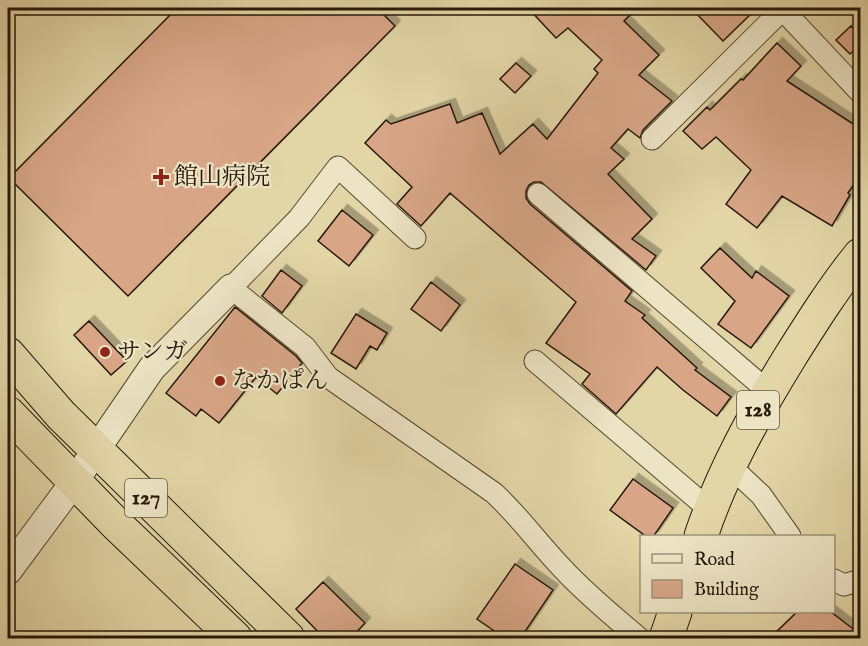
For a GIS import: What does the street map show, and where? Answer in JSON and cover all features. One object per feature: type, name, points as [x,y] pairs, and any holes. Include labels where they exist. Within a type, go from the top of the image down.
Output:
[{"type":"highway","name":"128","points":[[705,523],[729,465],[769,392],[811,324],[861,255]]},
{"type":"highway","name":"127","points":[[8,354],[61,414],[288,639]]},
{"type":"highway","name":"127","points":[[8,413],[115,524],[235,639]]},
{"type":"highway","points":[[666,639],[675,613]]},
{"type":"street","points":[[651,139],[782,8],[861,92]]},
{"type":"street","points":[[8,571],[74,482],[152,368],[299,218],[338,167],[415,238]]},
{"type":"street","points":[[538,194],[769,392]]},
{"type":"street","points":[[231,288],[305,348],[328,377],[494,493],[510,507],[562,568],[639,639]]},
{"type":"street","points":[[535,361],[705,523]]},
{"type":"street","points":[[729,465],[761,495],[789,535]]},
{"type":"street","points":[[835,580],[844,585],[861,580]]},
{"type":"building","points":[[177,8],[377,8],[395,26],[128,296],[9,178]]},
{"type":"building","points":[[528,8],[637,8],[624,21],[659,55],[639,75],[672,101],[643,130],[640,138],[628,129],[611,148],[624,159],[608,174],[652,219],[632,239],[656,256],[646,270],[541,182],[529,185],[526,198],[530,204],[632,291],[625,301],[645,315],[642,318],[697,368],[695,370],[731,397],[717,416],[657,367],[616,414],[582,384],[590,374],[546,343],[576,302],[450,193],[421,226],[397,204],[412,187],[365,143],[386,120],[391,124],[450,104],[457,123],[482,113],[500,154],[533,124],[547,139],[598,73],[594,69],[602,60],[568,28],[556,38]]},
{"type":"building","points":[[691,8],[757,8],[723,41]]},
{"type":"building","points":[[851,26],[861,36],[861,44],[850,54],[836,40]]},
{"type":"building","points":[[777,43],[801,66],[787,81],[861,129],[861,174],[848,193],[850,195],[832,226],[782,196],[757,228],[726,204],[751,170],[716,137],[702,149],[683,131],[707,107],[710,110],[741,79],[743,80]]},
{"type":"building","points":[[516,63],[531,76],[515,93],[500,79]]},
{"type":"building","points":[[342,210],[373,235],[349,266],[318,241]]},
{"type":"building","points":[[720,248],[752,278],[756,271],[789,296],[751,348],[718,324],[735,301],[701,268]]},
{"type":"building","points":[[281,270],[302,286],[282,313],[262,296]]},
{"type":"building","points":[[431,282],[460,305],[441,331],[411,309]]},
{"type":"building","points":[[235,307],[302,363],[277,394],[256,377],[219,423],[201,409],[196,416],[166,393]]},
{"type":"building","points":[[356,314],[387,333],[377,350],[370,346],[356,369],[331,353]]},
{"type":"building","points":[[89,321],[127,361],[111,375],[74,335]]},
{"type":"building","points":[[633,479],[673,508],[654,535],[644,535],[610,510]]},
{"type":"building","points":[[515,564],[553,590],[520,639],[506,639],[477,619]]},
{"type":"building","points":[[323,582],[365,623],[350,639],[325,639],[296,609]]},
{"type":"building","points":[[796,613],[832,613],[861,635],[861,639],[769,639]]},
{"type":"waterway","points":[[856,300],[860,306]]},
{"type":"place","name":"館山病院","points":[[161,177]]},
{"type":"place","name":"サンガ","points":[[105,352]]},
{"type":"place","name":"なかぱん","points":[[220,381]]}]
